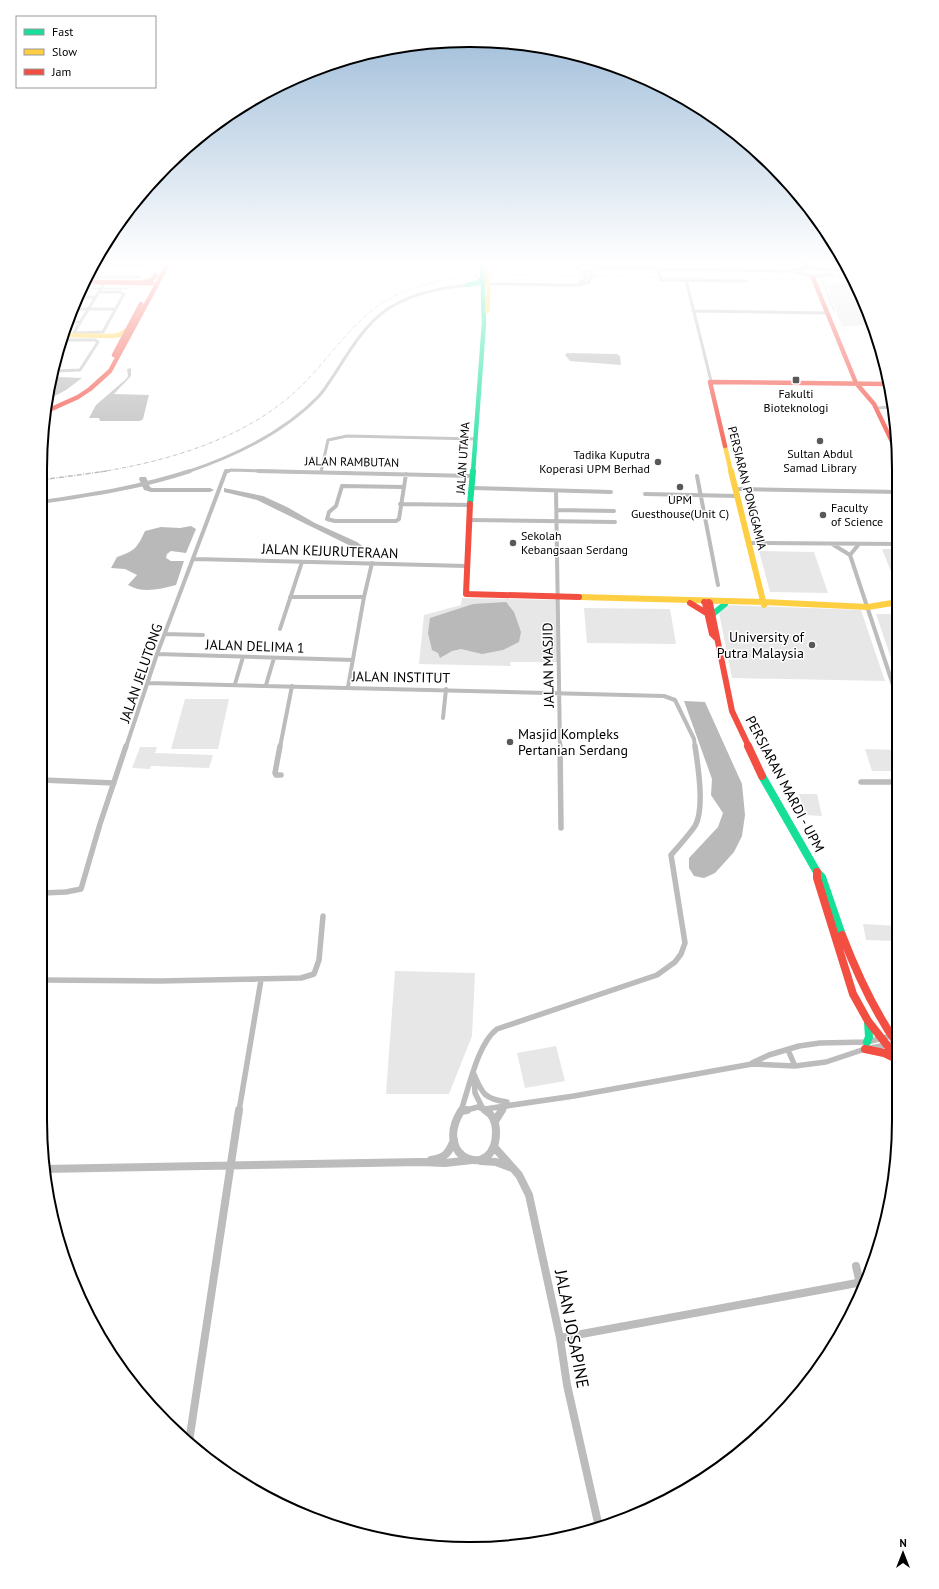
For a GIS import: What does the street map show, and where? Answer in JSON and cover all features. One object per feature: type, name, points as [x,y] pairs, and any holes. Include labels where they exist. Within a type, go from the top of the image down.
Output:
[{"type":"street","points":[[68,337],[109,336]]},
{"type":"street","points":[[52,406],[77,394],[95,381],[110,364],[123,336]]},
{"type":"street","points":[[52,409],[78,397],[106,376],[116,363],[129,336]]},
{"type":"street","points":[[47,501],[74,498],[155,482],[206,465],[236,452],[277,430],[294,418],[319,396],[360,336]]},
{"type":"street","name":"JALAN UTAMA","points":[[483,336],[469,520],[466,594],[558,597]]},
{"type":"street","points":[[699,336],[711,381],[856,383],[864,387],[891,439]]},
{"type":"street","points":[[837,336],[856,383]]},
{"type":"street","points":[[68,337],[114,338],[120,342]]},
{"type":"street","points":[[59,371],[75,371],[81,369],[98,342],[68,337]]},
{"type":"street","name":"PERSIARAN PONGGAMIA","points":[[711,381],[709,382],[736,492],[767,603]]},
{"type":"street","points":[[864,387],[883,384]]},
{"type":"street","points":[[876,408],[887,407]]},
{"type":"street","points":[[321,472],[328,440],[330,438],[347,436],[476,439]]},
{"type":"street","name":"JALAN JELUTONG","points":[[47,893],[66,892],[81,889],[114,783],[157,654],[194,559],[224,474],[226,470],[231,470]]},
{"type":"street","name":"JALAN RAMBUTAN","points":[[231,470],[472,476]]},
{"type":"street","points":[[403,487],[342,486],[336,506],[329,512],[327,519],[335,521],[396,521],[399,519],[400,504],[406,474]]},
{"type":"street","points":[[698,476],[718,585]]},
{"type":"street","points":[[472,488],[611,492]]},
{"type":"street","name":"JALAN MASJID","points":[[556,491],[560,692],[560,828]]},
{"type":"street","points":[[645,494],[701,496],[736,492],[892,492]]},
{"type":"street","points":[[400,504],[470,505]]},
{"type":"street","points":[[557,510],[614,511]]},
{"type":"street","points":[[469,520],[615,522]]},
{"type":"street","points":[[749,543],[892,544]]},
{"type":"street","points":[[832,544],[850,555],[892,681]]},
{"type":"street","points":[[850,555],[859,544]]},
{"type":"street","name":"JALAN KEJURUTERAAN","points":[[194,559],[466,566]]},
{"type":"street","points":[[280,629],[302,562]]},
{"type":"street","points":[[348,687],[364,597],[372,563]]},
{"type":"street","points":[[290,597],[364,597]]},
{"type":"street","points":[[558,597],[868,607],[892,603]]},
{"type":"street","points":[[624,599],[725,604],[767,603]]},
{"type":"street","points":[[670,600],[707,603],[739,602]]},
{"type":"street","points":[[690,602],[710,614],[725,604]]},
{"type":"street","name":"PERSIARAN MARDI - UPM","points":[[707,603],[718,634],[716,638],[732,711],[738,727],[767,784],[817,872],[822,877],[866,997],[891,1036]]},
{"type":"street","points":[[165,634],[204,635]]},
{"type":"street","name":"JALAN DELIMA 1","points":[[157,654],[353,660]]},
{"type":"street","points":[[235,684],[243,657]]},
{"type":"street","points":[[266,684],[274,658]]},
{"type":"street","name":"JALAN INSTITUT","points":[[148,683],[266,684],[292,686],[560,692],[671,697],[678,703],[694,739],[699,771],[700,812],[695,826],[671,856],[685,943],[682,954],[676,963],[657,975],[500,1026],[488,1037],[483,1046],[461,1111]]},
{"type":"street","points":[[281,775],[276,775],[276,773],[292,686]]},
{"type":"street","points":[[443,718],[446,689]]},
{"type":"street","points":[[47,780],[114,783]]},
{"type":"street","points":[[861,782],[892,782]]},
{"type":"street","name":"PERSIARAN MARDI - UPM","points":[[817,872],[817,878],[854,994],[868,1021],[892,1051]]},
{"type":"street","points":[[47,980],[157,981],[301,978],[314,974],[319,960],[323,916]]},
{"type":"street","points":[[190,1436],[230,1165],[261,980]]},
{"type":"street","points":[[867,1042],[869,1037],[868,1021]]},
{"type":"street","points":[[752,1064],[769,1055],[799,1046],[867,1042],[891,1036]]},
{"type":"street","points":[[472,1160],[462,1157],[457,1151],[454,1139],[454,1123],[461,1111],[473,1107],[484,1108],[528,1102],[636,1085],[752,1064],[795,1066],[826,1062],[865,1049],[892,1044]]},
{"type":"street","points":[[865,1049],[892,1056]]},
{"type":"street","points":[[788,1050],[795,1066]]},
{"type":"street","points":[[474,1074],[481,1092],[486,1098],[492,1100],[528,1102]]},
{"type":"street","points":[[474,1074],[475,1093],[484,1108],[492,1115],[495,1121],[495,1148],[488,1157],[480,1160]]},
{"type":"street","points":[[495,1121],[500,1111],[507,1105]]},
{"type":"street","points":[[421,1162],[443,1158],[449,1153],[454,1139]]},
{"type":"street","name":"JALAN JOSAPINE","points":[[495,1148],[524,1182],[529,1195],[560,1338],[567,1385],[598,1522]]},
{"type":"street","points":[[50,1170],[230,1165],[421,1162],[445,1163],[472,1160],[496,1162],[513,1168]]},
{"type":"street","points":[[560,1338],[857,1283],[859,1279],[856,1266]]},
{"type":"shaded area","points":[[567,353],[617,354],[620,356],[621,365],[570,361],[565,355]]},
{"type":"shaded area","points":[[131,368],[131,376],[114,394],[149,395],[143,419],[140,421],[100,421],[99,418],[89,418],[96,405],[126,379],[128,376],[127,369]]},
{"type":"shaded area","points":[[57,378],[82,378],[66,390],[54,397]]},
{"type":"shaded area","points":[[191,526],[196,529],[186,553],[171,551],[167,554],[166,558],[171,561],[184,561],[176,585],[152,590],[134,588],[128,585],[137,575],[125,569],[111,568],[117,557],[132,551],[135,548],[145,531],[161,527],[180,528]]},
{"type":"shaded area","points":[[882,549],[892,549],[892,574]]},
{"type":"shaded area","points":[[759,551],[814,552],[828,593],[770,592]]},
{"type":"shaded area","points":[[462,598],[556,600],[558,662],[510,662],[511,666],[419,664],[424,615],[461,605]]},
{"type":"shaded area","points":[[506,602],[514,612],[521,632],[519,642],[503,650],[482,654],[461,649],[452,651],[440,658],[438,653],[432,650],[428,633],[430,618],[473,604]]},
{"type":"shaded area","points":[[727,605],[861,610],[885,681],[732,678],[719,613]]},
{"type":"shaded area","points":[[584,608],[670,609],[676,644],[587,643]]},
{"type":"shaded area","points":[[876,614],[892,614],[892,661]]},
{"type":"shaded area","points":[[185,699],[229,699],[218,749],[171,749]]},
{"type":"shaded area","points":[[684,701],[705,702],[742,784],[745,815],[742,836],[734,852],[715,873],[704,878],[694,876],[689,868],[689,858],[718,827],[723,813],[711,795],[712,779]]},
{"type":"shaded area","points":[[140,747],[157,747],[155,753],[213,755],[209,768],[151,766],[150,769],[132,768]]},
{"type":"shaded area","points":[[865,749],[892,750],[892,771],[872,771]]},
{"type":"shaded area","points":[[799,794],[817,794],[822,816],[805,815]]},
{"type":"shaded area","points":[[863,924],[892,926],[892,941],[866,940]]},
{"type":"shaded area","points":[[395,971],[475,973],[472,1036],[449,1094],[386,1094]]},
{"type":"shaded area","points":[[556,1046],[565,1081],[525,1088],[517,1053]]},
{"type":"waterway","points":[[143,479],[147,488],[151,490],[210,490]]},
{"type":"waterway","points":[[227,490],[260,498],[284,509],[312,525],[354,544],[365,551]]},
{"type":"railway","points":[[101,472],[178,454],[229,435],[253,422],[275,408],[296,391],[345,336]]},
{"type":"railway","points":[[101,472],[107,471]]},
{"type":"railway","points":[[47,479],[101,472]]},
{"type":"traffic: fast","points":[[470,504],[483,336]]},
{"type":"traffic: fast","points":[[713,614],[725,604]]},
{"type":"traffic: fast","points":[[762,776],[817,872],[822,877],[842,935]]},
{"type":"traffic: fast","points":[[867,1042],[869,1037],[868,1022]]},
{"type":"traffic: slow","points":[[725,446],[764,605]]},
{"type":"traffic: slow","points":[[579,597],[764,602],[868,607],[892,603]]},
{"type":"traffic: jam","points":[[114,355],[124,336]]},
{"type":"traffic: jam","points":[[52,409],[78,397],[90,389],[110,371],[129,336]]},
{"type":"traffic: jam","points":[[837,336],[856,383],[874,404],[891,439]]},
{"type":"traffic: jam","points":[[725,446],[710,382],[883,384]]},
{"type":"traffic: jam","points":[[470,504],[466,594],[579,597]]},
{"type":"traffic: jam","points":[[704,602],[710,603],[732,711],[762,776]]},
{"type":"traffic: jam","points":[[709,602],[705,603],[712,634],[716,638]]},
{"type":"traffic: jam","points":[[690,603],[708,614]]},
{"type":"traffic: jam","points":[[817,872],[817,878],[853,994],[868,1021],[892,1051]]},
{"type":"traffic: jam","points":[[842,935],[866,992],[892,1036]]},
{"type":"traffic: jam","points":[[865,1049],[884,1053],[892,1057]]},
{"type":"place","name":"Fakulti Bioteknologi","points":[[796,380]]},
{"type":"place","name":"Sultan Abdul Samad Library","points":[[820,441]]},
{"type":"place","name":"Tadika Kuputra Koperasi UPM Berhad","points":[[658,462]]},
{"type":"place","name":"UPM Guesthouse(Unit C)","points":[[680,487]]},
{"type":"place","name":"Faculty of Science","points":[[823,515]]},
{"type":"place","name":"Sekolah Kebangsaan Serdang","points":[[513,543]]},
{"type":"place","name":"University of Putra Malaysia","points":[[812,645]]},
{"type":"place","name":"Masjid Kompleks Pertanian Serdang","points":[[510,742]]}]
